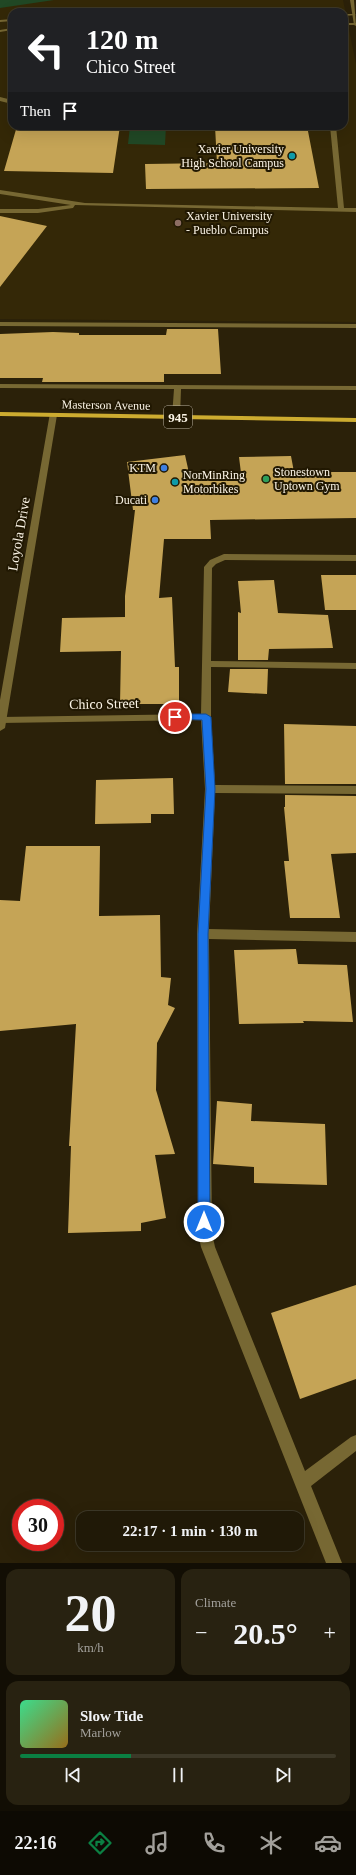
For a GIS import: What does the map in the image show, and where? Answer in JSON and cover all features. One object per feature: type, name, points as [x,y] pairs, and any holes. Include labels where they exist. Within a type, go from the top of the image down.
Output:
[{"type":"main road","name":"Masterson Avenue","points":[[0,414],[356,420]]},
{"type":"street","points":[[353,0],[356,24]]},
{"type":"street","points":[[348,15],[354,15]]},
{"type":"street","points":[[332,130],[341,210]]},
{"type":"street","points":[[0,192],[84,205],[356,210]]},
{"type":"street","points":[[0,211],[38,211],[84,205]]},
{"type":"street","points":[[0,324],[356,326]]},
{"type":"street","points":[[0,386],[356,388]]},
{"type":"street","points":[[176,417],[178,387]]},
{"type":"street","name":"Loyola Drive","points":[[1,724],[53,415]]},
{"type":"street","points":[[334,1563],[303,1482],[208,1247],[205,1233],[203,934],[210,789],[206,717],[208,664],[208,567],[213,562],[224,557],[356,558]]},
{"type":"street","points":[[208,664],[356,666]]},
{"type":"street","name":"Chico Street","points":[[1,724],[206,717]]},
{"type":"street","points":[[210,789],[356,790]]},
{"type":"street","points":[[203,934],[356,938]]},
{"type":"street","points":[[303,1482],[356,1442]]},
{"type":"shaded area","name":"Xavier University - Pueblo Campus","points":[[0,0],[343,0],[345,8],[8,8],[8,130],[348,130],[348,25],[356,64],[356,322],[0,319]]},
{"type":"green space","points":[[0,0],[54,0],[0,8]]},
{"type":"green space","points":[[130,130],[166,130],[165,145],[128,144]]},
{"type":"building","points":[[16,130],[119,130],[113,173],[4,171]]},
{"type":"building","points":[[215,130],[308,130],[319,188],[146,189],[145,164],[217,163]]},
{"type":"building","points":[[0,216],[47,226],[0,287]]},
{"type":"building","points":[[167,329],[218,329],[221,374],[164,374],[164,382],[42,382],[43,378],[0,378],[0,334],[53,332],[79,333],[79,335],[166,335]]},
{"type":"building","points":[[185,455],[189,473],[241,473],[239,457],[291,456],[294,472],[356,472],[356,518],[210,520],[211,539],[164,539],[159,598],[172,597],[175,667],[179,667],[179,704],[120,704],[121,651],[60,652],[62,618],[125,617],[125,596],[135,510],[133,510],[127,462]]},
{"type":"building","points":[[321,575],[356,575],[356,610],[325,610]]},
{"type":"building","points":[[274,580],[278,613],[328,615],[333,648],[269,649],[268,660],[238,660],[238,612],[241,613],[238,581]]},
{"type":"building","points":[[230,669],[268,669],[267,694],[228,692]]},
{"type":"building","points":[[284,724],[356,726],[356,784],[285,784]]},
{"type":"building","points":[[173,778],[174,814],[151,814],[151,823],[95,824],[96,780]]},
{"type":"building","points":[[285,795],[356,796],[356,853],[331,854],[340,918],[290,918],[284,861],[289,861],[284,807]]},
{"type":"building","points":[[26,846],[100,846],[99,916],[160,915],[161,977],[171,978],[168,1005],[175,1008],[157,1043],[156,1090],[175,1154],[155,1155],[166,1218],[141,1223],[141,1231],[68,1233],[71,1146],[69,1146],[76,1024],[0,1031],[0,900],[20,901]]},
{"type":"building","points":[[296,949],[298,964],[347,965],[353,1022],[303,1021],[304,1023],[239,1024],[234,950]]},
{"type":"building","points":[[217,1101],[252,1104],[251,1121],[325,1124],[327,1185],[254,1183],[254,1167],[213,1164]]},
{"type":"building","points":[[356,1285],[356,1379],[300,1399],[271,1313]]},
{"type":"place","name":"Xavier University High School Campus","points":[[292,156]]},
{"type":"place","name":"Xavier University - Pueblo Campus","points":[[178,223]]},
{"type":"place","name":"KTM","points":[[164,468]]},
{"type":"place","name":"Stonestown Uptown Gym","points":[[266,479]]},
{"type":"place","name":"NorMinRing Motorbikes","points":[[175,482]]},
{"type":"place","name":"Ducati","points":[[155,500]]},
{"type":"route","points":[[175,717],[206,717],[210,789],[203,934],[204,1222]]}]
